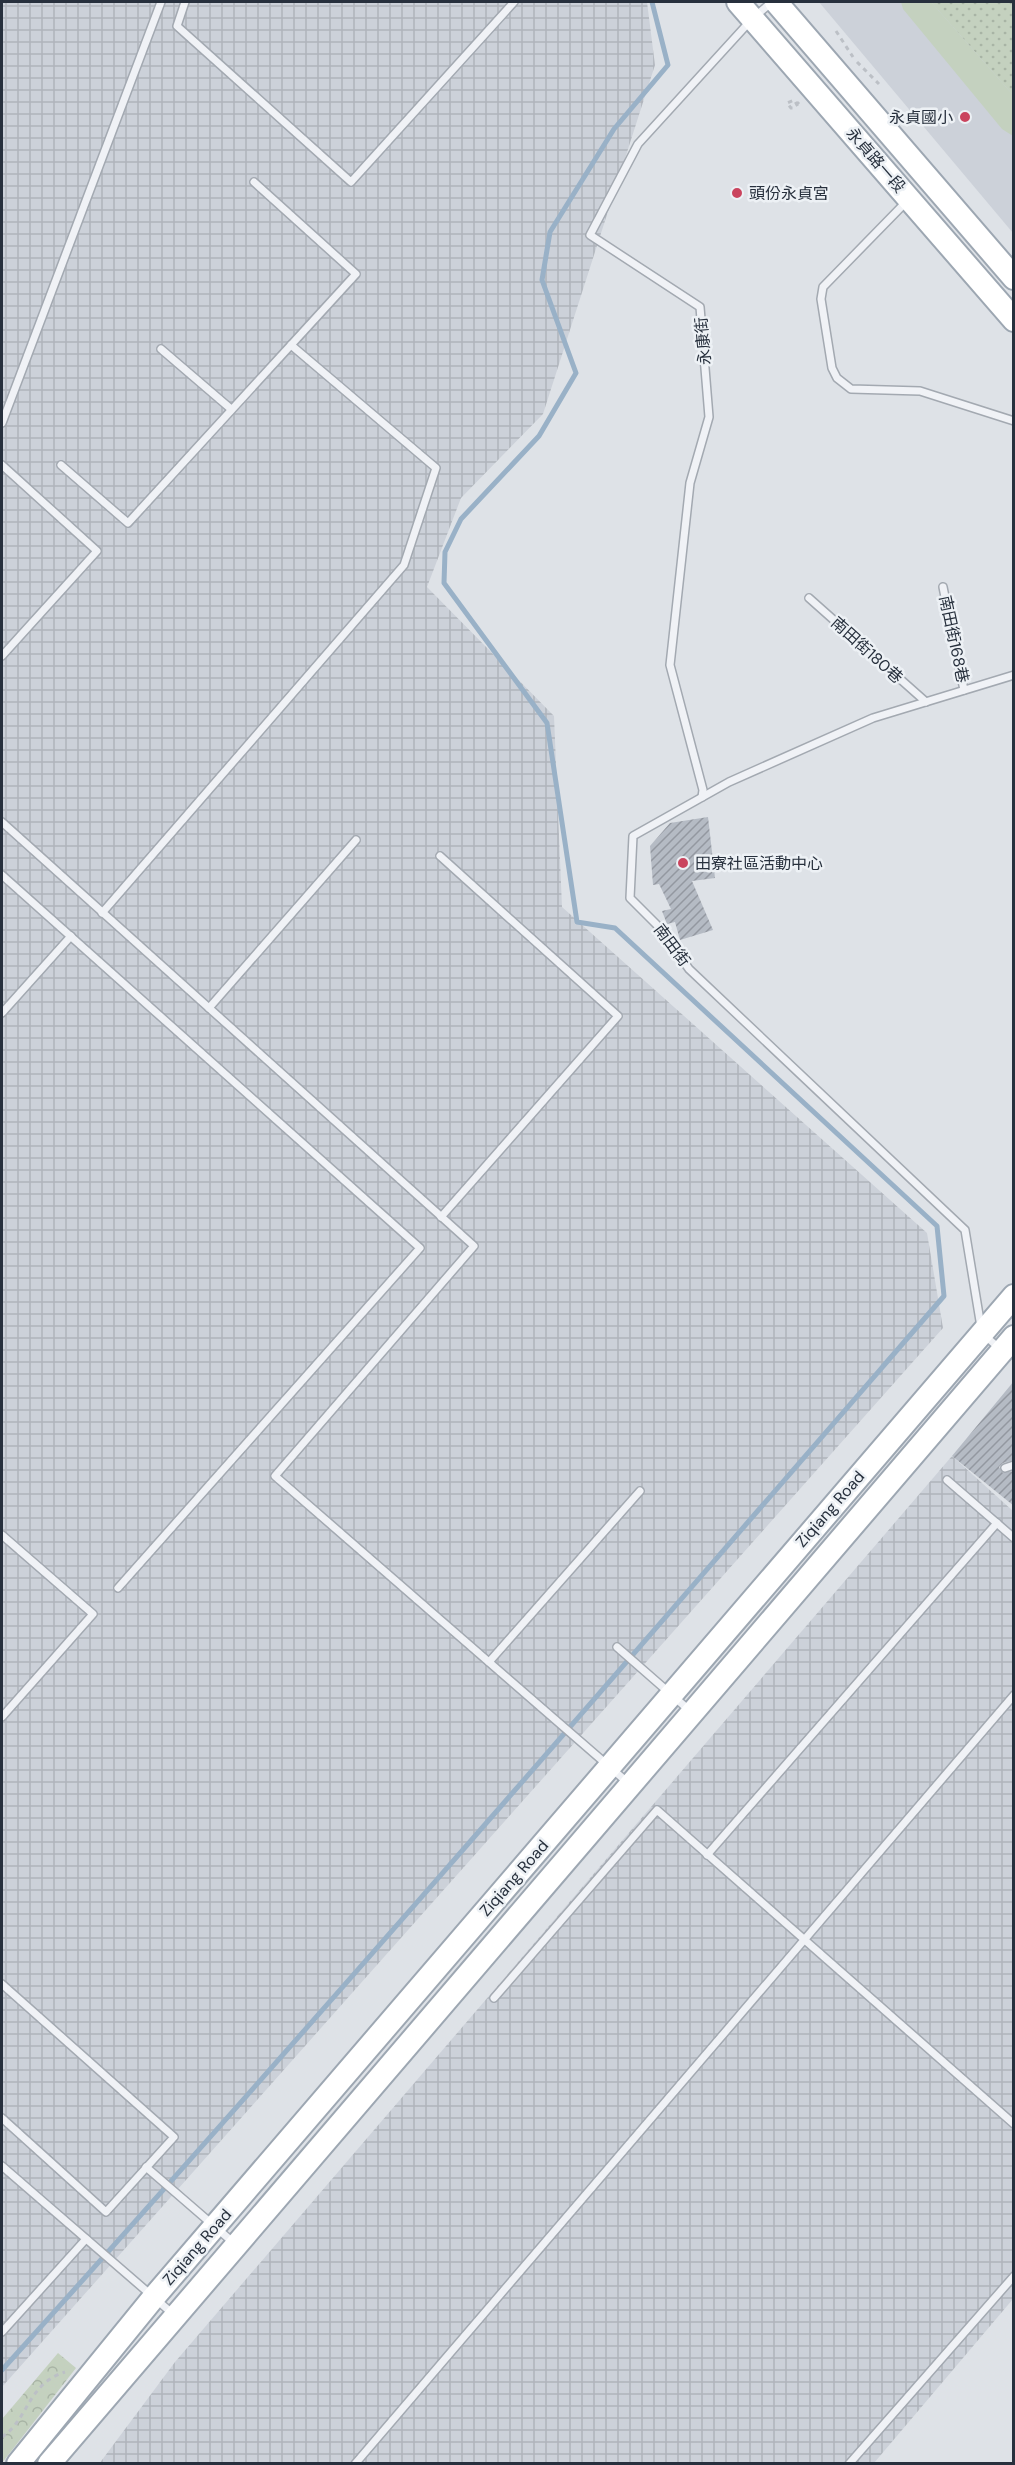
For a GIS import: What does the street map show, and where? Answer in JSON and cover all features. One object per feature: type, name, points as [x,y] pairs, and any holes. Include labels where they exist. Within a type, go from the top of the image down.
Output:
[{"type":"main road","name":"永貞路一段","points":[[738,2],[909,199],[1010,307]]},
{"type":"main road","name":"永貞路一段","points":[[774,2],[1014,278]]},
{"type":"main road","name":"Ziqiang Road","points":[[18,2463],[154,2297],[1014,1296]]},
{"type":"main road","name":"Ziqiang Road","points":[[49,2463],[1008,1344]]},
{"type":"lane","points":[[2,423],[161,2]]},
{"type":"lane","points":[[185,2],[177,26],[351,182],[513,2]]},
{"type":"lane","name":"永康街","points":[[702,797],[703,790],[670,665],[690,483],[709,417],[700,307],[590,234],[638,144],[753,18],[774,2]]},
{"type":"lane","points":[[61,465],[128,523],[356,274],[254,182]]},
{"type":"lane","points":[[909,199],[823,287],[821,299],[832,368],[837,378],[851,389],[920,392],[1014,421]]},
{"type":"lane","points":[[102,913],[404,565],[436,468],[291,345]]},
{"type":"lane","points":[[161,349],[231,410]]},
{"type":"lane","points":[[2,465],[97,550],[2,656]]},
{"type":"lane","name":"南田街168巷","points":[[943,587],[964,690]]},
{"type":"lane","name":"南田街180巷","points":[[809,598],[926,702]]},
{"type":"lane","name":"南田街","points":[[982,1333],[965,1230],[689,969],[660,928],[630,898],[633,836],[729,782],[873,718],[1014,675]]},
{"type":"lane","points":[[2,822],[474,1246],[275,1476],[489,1662],[578,1743],[629,1784]]},
{"type":"lane","points":[[209,1008],[356,840]]},
{"type":"lane","points":[[440,855],[618,1016],[441,1217]]},
{"type":"lane","points":[[2,875],[420,1248],[118,1588]]},
{"type":"lane","points":[[2,1013],[71,936]]},
{"type":"lane","points":[[982,1333],[1008,1344]]},
{"type":"lane","points":[[1005,1468],[1014,1465]]},
{"type":"lane","points":[[947,1480],[1014,1538]]},
{"type":"lane","points":[[489,1662],[640,1491]]},
{"type":"lane","points":[[707,1855],[997,1523]]},
{"type":"lane","points":[[2,1535],[93,1614],[2,1717]]},
{"type":"lane","points":[[617,1647],[691,1712]]},
{"type":"lane","points":[[355,2463],[1014,1695]]},
{"type":"lane","points":[[494,1998],[657,1810],[1014,2124]]},
{"type":"lane","points":[[2,1984],[174,2136],[106,2212],[2,2118]]},
{"type":"lane","points":[[2,2166],[174,2315]]},
{"type":"lane","points":[[146,2167],[235,2245]]},
{"type":"lane","points":[[2,2332],[84,2237]]},
{"type":"lane","points":[[849,2463],[1014,2276]]},
{"type":"path","points":[[836,31],[854,60],[879,84]]},
{"type":"path","points":[[799,102],[793,108],[787,103],[794,100],[795,101],[795,102],[799,108]]},
{"type":"path","points":[[2,2437],[12,2430],[48,2377],[65,2372]]},
{"type":"shaded area","points":[[2,2],[647,2],[655,65],[543,414],[461,498],[427,587],[554,716],[562,907],[927,1233],[943,1328],[2,2387]]},
{"type":"shaded area","name":"永貞國小","points":[[819,2],[1013,2],[1013,233]]},
{"type":"shaded area","points":[[952,1456],[1013,1511],[1013,2299],[874,2463],[99,2464],[175,2362]]},
{"type":"green space","points":[[901,2],[931,2],[1013,95],[1013,136],[1002,129],[903,9]]},
{"type":"green space","points":[[931,2],[1013,2],[1013,95]]},
{"type":"green space","points":[[58,2353],[76,2368],[2,2463],[2,2419]]},
{"type":"building","name":"田寮社區活動中心","points":[[708,817],[715,878],[692,881],[713,930],[680,940],[675,922],[667,924],[662,911],[671,909],[659,884],[653,885],[650,846],[670,823]]},
{"type":"building","points":[[1014,1381],[1014,1460],[1003,1463],[999,1467],[1003,1473],[1014,1471],[1014,1506],[952,1456]]},
{"type":"waterway","points":[[2,2370],[358,1970],[944,1296],[937,1226],[615,928],[577,922],[547,723],[444,583],[445,552],[461,519],[539,436],[576,373],[542,280],[550,232],[614,129],[668,65],[652,2]]},
{"type":"place","name":"永貞國小","points":[[965,117]]},
{"type":"place","name":"頭份永貞宮","points":[[737,193]]},
{"type":"place","name":"田寮社區活動中心","points":[[683,863]]}]
